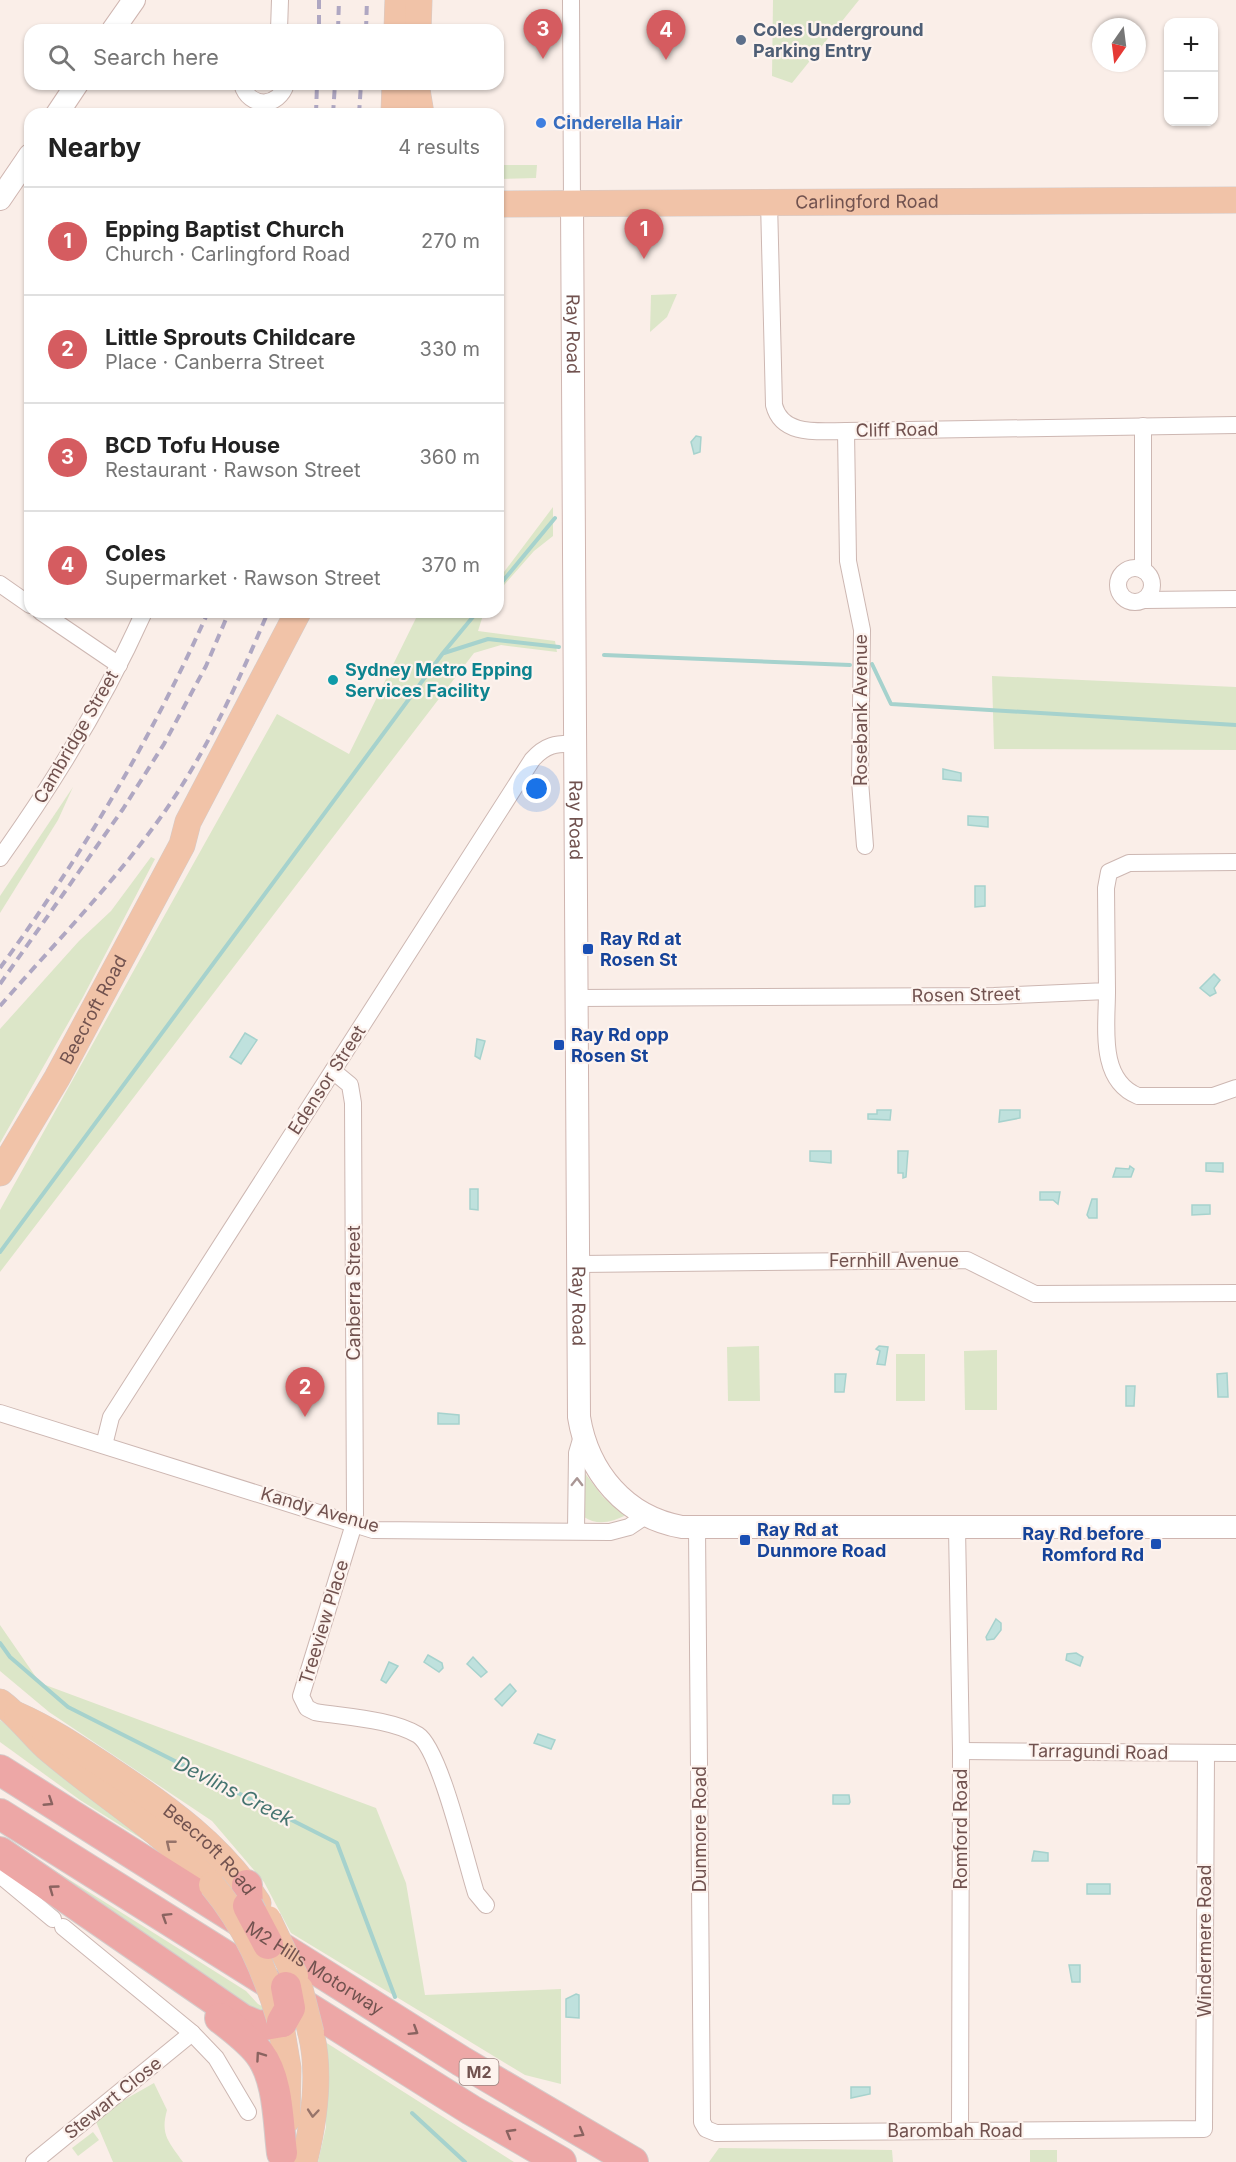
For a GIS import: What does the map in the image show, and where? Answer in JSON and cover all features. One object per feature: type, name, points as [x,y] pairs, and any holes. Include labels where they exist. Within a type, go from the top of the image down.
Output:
[{"type":"highway","name":"M2 Hills Motorway","points":[[0,1770],[451,2055],[633,2162]]},
{"type":"highway","name":"M2 Hills Motorway","points":[[0,1814],[471,2110],[561,2162]]},
{"type":"highway","points":[[0,1852],[242,2019],[259,2026],[281,2022],[290,2008],[286,1987],[254,1904]]},
{"type":"highway","points":[[100,1923],[115,1938],[229,2025],[259,2052],[271,2077],[288,2159]]},
{"type":"main road","points":[[397,24],[398,0]]},
{"type":"main road","points":[[418,24],[419,0]]},
{"type":"main road","points":[[394,108],[395,90]]},
{"type":"main road","points":[[414,108],[416,90]]},
{"type":"main road","points":[[417,90],[420,108]]},
{"type":"main road","name":"Carlingford Road","points":[[504,204],[1236,200]]},
{"type":"main road","name":"Beecroft Road","points":[[0,1173],[57,1078],[182,844],[188,822],[295,618]]},
{"type":"main road","name":"Beecroft Road","points":[[182,844],[200,826],[309,618]]},
{"type":"main road","name":"Beecroft Road","points":[[9,1709],[45,1746],[178,1851],[212,1885],[247,1934],[268,1978],[281,2022],[289,2090],[288,2159]]},
{"type":"main road","name":"Beecroft Road","points":[[9,1709],[54,1731],[183,1820],[220,1854],[254,1904],[297,1981],[310,2034],[315,2094],[313,2119],[288,2159]]},
{"type":"street","points":[[117,24],[134,0]]},
{"type":"street","points":[[279,24],[280,0]]},
{"type":"street","points":[[571,0],[572,204]]},
{"type":"street","points":[[61,108],[73,90]]},
{"type":"street","points":[[245,90],[248,97],[267,108]]},
{"type":"street","points":[[270,108],[283,90]]},
{"type":"street","points":[[0,199],[24,163]]},
{"type":"street","name":"Cliff Road","points":[[769,202],[776,413],[782,421],[800,430],[1236,425]]},
{"type":"street","name":"Ray Road","points":[[572,204],[579,1390],[582,1436],[577,1453],[576,1530]]},
{"type":"street","points":[[1143,426],[1143,570]]},
{"type":"street","name":"Rosebank Avenue","points":[[846,431],[848,561],[862,630],[860,781],[865,846]]},
{"type":"street","points":[[1145,600],[1150,592],[1152,581],[1143,570],[1135,568],[1124,572],[1117,586],[1126,600],[1137,602],[1236,599]]},
{"type":"street","points":[[0,584],[24,601]]},
{"type":"street","points":[[50,618],[119,665]]},
{"type":"street","name":"Cambridge Street","points":[[0,858],[47,792],[119,665],[141,618]]},
{"type":"street","name":"Edensor Street","points":[[104,1445],[111,1417],[532,760],[542,748],[556,743],[575,744]]},
{"type":"street","points":[[1236,862],[1129,863],[1119,865],[1109,872],[1106,888],[1109,1062],[1123,1088],[1138,1096],[1185,1097],[1213,1096],[1236,1088]]},
{"type":"street","name":"Rosen Street","points":[[577,999],[994,996],[1107,991]]},
{"type":"street","name":"Canberra Street","points":[[333,1071],[350,1085],[353,1103],[354,1524]]},
{"type":"street","name":"Fernhill Avenue","points":[[580,1264],[967,1260],[1035,1294],[1236,1293]]},
{"type":"street","name":"Kandy Avenue","points":[[0,1413],[373,1530],[621,1530],[647,1515]]},
{"type":"street","name":"Ray Road","points":[[582,1436],[598,1472],[620,1498],[647,1515],[672,1525],[698,1528],[1236,1527]]},
{"type":"street","name":"Treeview Place","points":[[354,1524],[303,1688],[303,1703],[315,1712],[404,1728],[420,1736],[434,1756],[476,1893],[486,1905]]},
{"type":"street","name":"Dunmore Road","points":[[698,1528],[702,2122],[706,2129]]},
{"type":"street","name":"Romford Road","points":[[957,1528],[961,1751],[960,2131]]},
{"type":"street","name":"Tarragundi Road","points":[[961,1751],[1236,1753]]},
{"type":"street","name":"Windermere Road","points":[[1204,2129],[1206,1753]]},
{"type":"street","points":[[0,1875],[192,2033],[216,2058],[248,2112]]},
{"type":"street","name":"Stewart Close","points":[[34,2162],[192,2033]]},
{"type":"street","name":"Barombah Road","points":[[706,2129],[716,2133],[1204,2129]]},
{"type":"green space","points":[[773,0],[859,0],[792,83],[772,76]]},
{"type":"green space","points":[[504,165],[537,165],[536,178],[504,179]]},
{"type":"green space","points":[[677,294],[667,317],[650,332],[651,295]]},
{"type":"green space","points":[[553,507],[553,536],[534,551],[504,585],[504,572]]},
{"type":"green space","points":[[416,618],[482,618],[478,631],[555,641],[557,652],[501,645],[474,653],[0,1272],[0,1210],[277,714],[349,754]]},
{"type":"green space","points":[[992,676],[1236,687],[1236,750],[994,749]]},
{"type":"green space","points":[[73,787],[58,820],[0,913],[0,896]]},
{"type":"green space","points":[[151,857],[155,859],[83,997],[0,1143],[0,1029],[79,941],[111,911]]},
{"type":"green space","points":[[759,1346],[760,1401],[728,1401],[727,1347]]},
{"type":"green space","points":[[997,1350],[997,1410],[965,1410],[964,1351]]},
{"type":"green space","points":[[896,1354],[925,1354],[925,1401],[896,1401]]},
{"type":"green space","points":[[584,1472],[603,1497],[626,1515],[605,1522],[584,1517]]},
{"type":"green space","points":[[0,1625],[40,1683],[376,1808],[406,1883],[425,1995],[561,1989],[561,2084],[525,2075],[291,1933],[264,1882],[212,1821],[49,1712],[0,1671]]},
{"type":"green space","points":[[0,1720],[177,1861],[80,1800],[0,1742]]},
{"type":"green space","points":[[19,1848],[246,1991],[258,2004],[269,2010],[260,2016]]},
{"type":"green space","points":[[322,2040],[514,2162],[318,2162],[326,2127]]},
{"type":"green space","points":[[154,2083],[167,2110],[165,2132],[167,2138],[183,2162],[113,2162],[94,2117]]},
{"type":"green space","points":[[93,2132],[99,2140],[78,2156],[72,2148]]},
{"type":"green space","points":[[719,2148],[892,2150],[893,2162],[709,2162]]},
{"type":"green space","points":[[1030,2150],[1057,2150],[1057,2162],[1030,2162]]},
{"type":"water","points":[[696,436],[701,437],[700,452],[694,454],[691,442]]},
{"type":"water","points":[[943,769],[961,773],[961,781],[943,779]]},
{"type":"water","points":[[968,816],[988,817],[988,827],[968,825]]},
{"type":"water","points":[[975,886],[985,886],[985,906],[975,907]]},
{"type":"water","points":[[1214,974],[1220,980],[1214,988],[1216,993],[1210,996],[1200,988]]},
{"type":"water","points":[[245,1033],[257,1040],[241,1064],[230,1057]]},
{"type":"water","points":[[477,1039],[485,1041],[480,1059],[475,1056]]},
{"type":"water","points":[[877,1110],[891,1110],[890,1120],[868,1119],[868,1114],[877,1114]]},
{"type":"water","points":[[1000,1110],[1020,1110],[1020,1118],[999,1122]]},
{"type":"water","points":[[810,1151],[831,1151],[831,1163],[810,1161]]},
{"type":"water","points":[[898,1151],[908,1151],[906,1177],[903,1178],[903,1173],[898,1173]]},
{"type":"water","points":[[1206,1163],[1223,1163],[1223,1172],[1206,1171]]},
{"type":"water","points":[[1130,1166],[1134,1169],[1131,1177],[1113,1177],[1116,1168],[1129,1169]]},
{"type":"water","points":[[470,1189],[478,1189],[478,1210],[470,1209]]},
{"type":"water","points":[[1040,1192],[1060,1192],[1058,1204],[1053,1200],[1040,1200]]},
{"type":"water","points":[[1092,1199],[1097,1199],[1097,1218],[1089,1218],[1087,1215]]},
{"type":"water","points":[[1192,1205],[1210,1205],[1210,1214],[1192,1215]]},
{"type":"water","points":[[879,1346],[888,1347],[885,1365],[877,1364],[880,1351],[876,1349]]},
{"type":"water","points":[[1227,1373],[1228,1397],[1218,1397],[1217,1374]]},
{"type":"water","points":[[835,1374],[846,1374],[844,1392],[835,1392]]},
{"type":"water","points":[[1126,1386],[1135,1386],[1134,1406],[1126,1406]]},
{"type":"water","points":[[438,1413],[459,1415],[459,1424],[438,1424]]},
{"type":"water","points":[[996,1619],[1001,1623],[1001,1630],[994,1639],[987,1640],[986,1637]]},
{"type":"water","points":[[1076,1653],[1083,1657],[1080,1666],[1066,1660],[1067,1654]]},
{"type":"water","points":[[428,1655],[442,1663],[443,1668],[439,1672],[424,1662]]},
{"type":"water","points":[[473,1657],[487,1672],[481,1677],[467,1664]]},
{"type":"water","points":[[389,1662],[398,1666],[386,1683],[381,1680]]},
{"type":"water","points":[[510,1684],[516,1691],[502,1706],[495,1699]]},
{"type":"water","points":[[538,1734],[555,1740],[551,1749],[534,1743]]},
{"type":"water","points":[[833,1795],[849,1795],[850,1802],[849,1804],[833,1804]]},
{"type":"water","points":[[1034,1851],[1048,1853],[1048,1861],[1032,1861]]},
{"type":"water","points":[[1087,1884],[1110,1884],[1110,1894],[1087,1894]]},
{"type":"water","points":[[1069,1965],[1080,1965],[1080,1982],[1072,1982]]},
{"type":"water","points":[[576,1994],[579,1995],[579,2018],[566,2017],[566,1999]]},
{"type":"water","points":[[851,2087],[870,2087],[870,2094],[851,2098]]},
{"type":"waterway","points":[[504,580],[555,518]]},
{"type":"waterway","points":[[0,1252],[443,653],[472,618]]},
{"type":"waterway","points":[[444,653],[488,639],[559,647]]},
{"type":"waterway","points":[[604,655],[850,665]]},
{"type":"waterway","points":[[872,664],[891,704],[1236,725]]},
{"type":"waterway","name":"Devlins Creek","points":[[0,1643],[10,1657],[68,1707],[337,1843],[395,1997]]},
{"type":"waterway","name":"Devlins Creek","points":[[412,2113],[465,2162]]},
{"type":"railway","points":[[319,0],[319,24]]},
{"type":"railway","points":[[338,24],[339,0]]},
{"type":"railway","points":[[366,24],[367,0]]},
{"type":"railway","points":[[316,108],[317,90]]},
{"type":"railway","points":[[333,108],[335,90]]},
{"type":"railway","points":[[359,108],[361,90]]},
{"type":"railway","points":[[0,968],[59,883],[113,796],[163,705],[205,618]]},
{"type":"railway","points":[[0,984],[123,809],[164,744],[206,666],[226,618]]},
{"type":"railway","points":[[0,1006],[104,888],[179,791],[221,716],[265,618]]},
{"type":"place","name":"Coles Underground Parking Entry","points":[[741,40]]},
{"type":"place","name":"BCD Tofu House","points":[[543,59]]},
{"type":"place","name":"Coles","points":[[666,60]]},
{"type":"place","name":"Cinderella Hair","points":[[541,123]]},
{"type":"place","name":"Epping Baptist Church","points":[[644,259]]},
{"type":"place","name":"Sydney Metro Epping Services Facility","points":[[333,680]]},
{"type":"place","name":"Ray Rd at Rosen St","points":[[588,949]]},
{"type":"place","name":"Ray Rd opp Rosen St","points":[[559,1045]]},
{"type":"place","name":"Little Sprouts Childcare","points":[[305,1417]]},
{"type":"place","name":"Ray Rd at Dunmore Road","points":[[745,1540]]},
{"type":"place","name":"Ray Rd before Romford Rd","points":[[1156,1544]]}]
